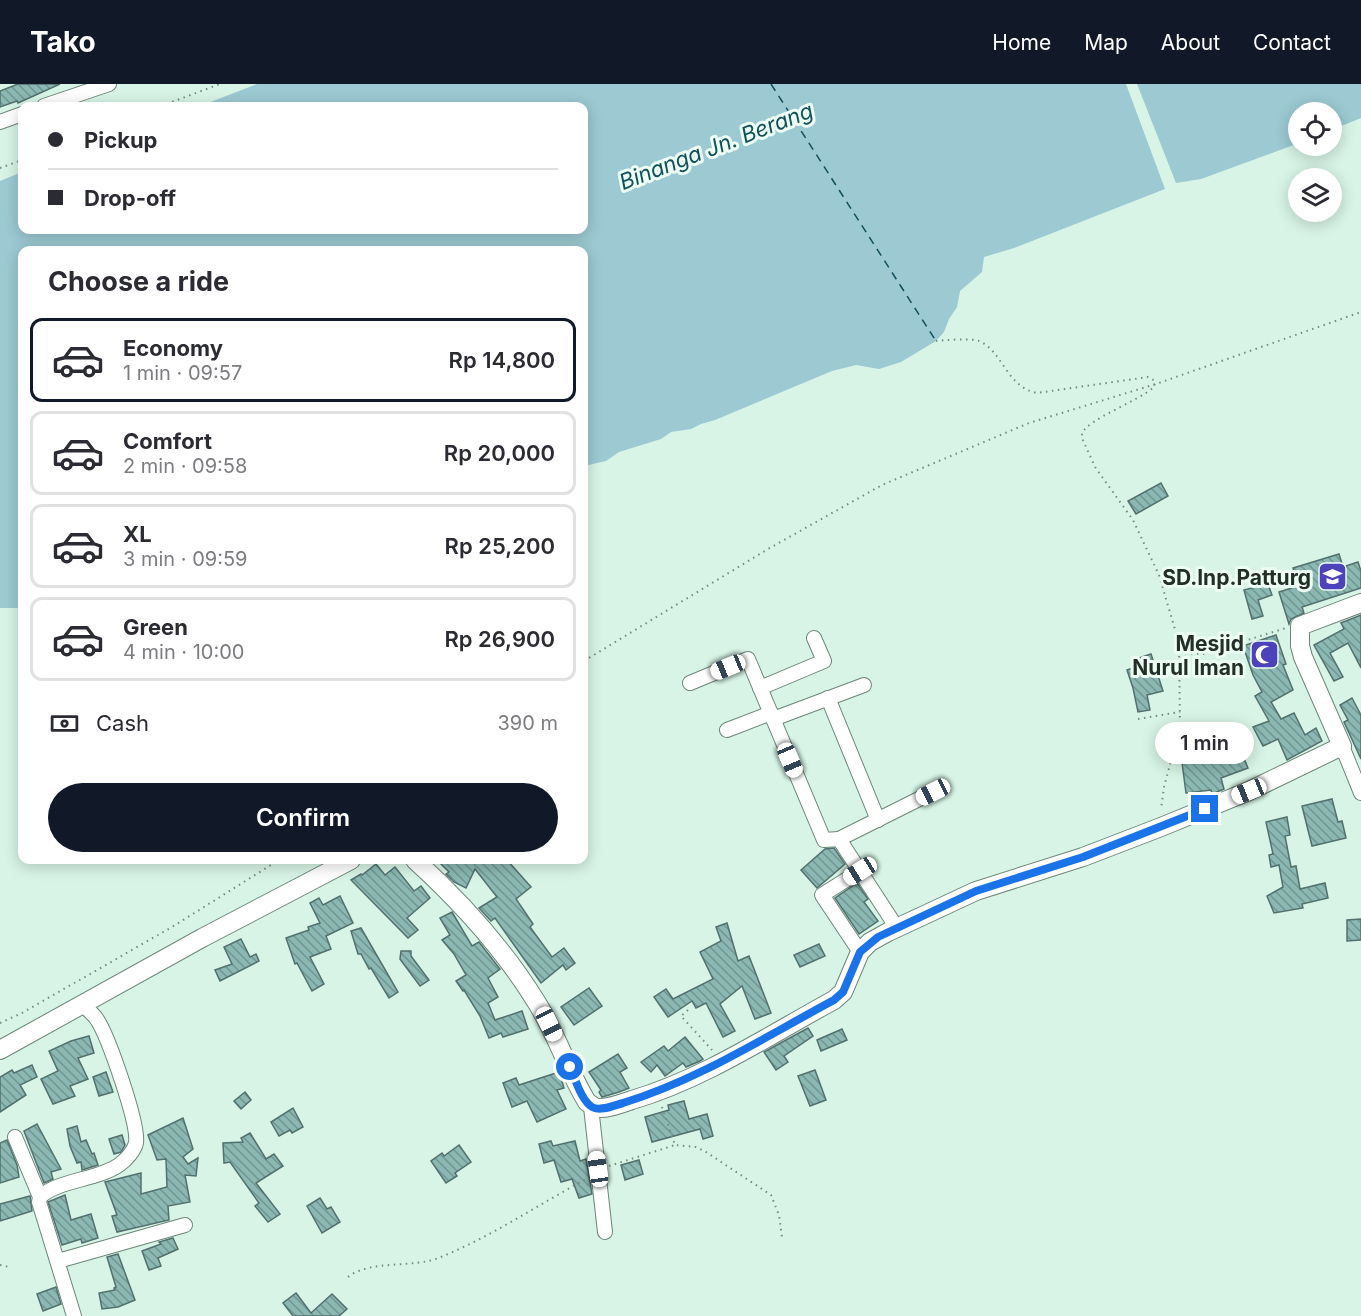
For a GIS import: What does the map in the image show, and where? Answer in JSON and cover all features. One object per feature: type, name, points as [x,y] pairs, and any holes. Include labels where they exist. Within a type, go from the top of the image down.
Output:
[{"type":"street","points":[[56,102],[109,84]]},
{"type":"street","points":[[0,122],[18,115]]},
{"type":"street","points":[[1361,603],[1300,626],[1300,646],[1303,657],[1361,793]]},
{"type":"street","points":[[760,688],[824,662],[814,638]]},
{"type":"street","points":[[690,683],[748,659],[824,840],[839,839],[933,792]]},
{"type":"street","points":[[727,730],[864,685]]},
{"type":"street","points":[[828,698],[878,820]]},
{"type":"street","points":[[591,1107],[610,1107],[658,1092],[692,1077],[840,996],[860,952],[870,942],[897,928],[976,891],[1068,862],[1161,827],[1249,791],[1342,746]]},
{"type":"street","points":[[839,839],[897,928]]},
{"type":"street","points":[[0,1050],[202,938],[343,864]]},
{"type":"street","points":[[419,864],[468,913],[509,962],[549,1024],[580,1090],[591,1107],[604,1232]]},
{"type":"street","points":[[860,871],[822,895],[860,952]]},
{"type":"street","points":[[39,1197],[51,1190],[111,1170],[122,1163],[135,1146],[136,1136],[113,1054],[96,1017],[83,1005]]},
{"type":"street","points":[[15,1137],[39,1197],[74,1316]]},
{"type":"street","points":[[58,1262],[185,1225]]},
{"type":"path","points":[[172,102],[220,84]]},
{"type":"path","points":[[0,168],[18,161]]},
{"type":"path","points":[[588,659],[768,549],[882,485],[1029,423],[1156,384],[1361,312]]},
{"type":"path","points":[[936,341],[980,341],[994,354],[1017,383],[1029,392],[1037,393],[1148,377],[1153,378],[1156,384]]},
{"type":"path","points":[[1156,384],[1139,399],[1089,424],[1082,433],[1082,438],[1095,467],[1133,520],[1159,575],[1179,643],[1179,732],[1162,801],[1161,827]]},
{"type":"path","points":[[1179,653],[1203,654],[1294,625],[1300,626]]},
{"type":"path","points":[[1138,719],[1180,712]]},
{"type":"path","points":[[0,1023],[22,1013],[172,927],[273,864]]},
{"type":"path","points":[[688,1010],[681,1016],[722,1061]]},
{"type":"path","points":[[658,1092],[675,1145]]},
{"type":"path","points":[[348,1277],[366,1269],[441,1257],[516,1220],[598,1172],[634,1156],[675,1145],[696,1147],[706,1152],[771,1195],[779,1215],[782,1237]]},
{"type":"path","points":[[0,1265],[9,1268]]},
{"type":"water","name":"Binanga Jn. Berang","points":[[257,84],[1126,84],[1165,189],[1014,248],[984,257],[982,272],[960,291],[957,307],[944,332],[936,341],[901,362],[879,369],[856,365],[832,371],[715,420],[691,429],[671,432],[661,439],[619,452],[606,461],[588,465],[588,246],[18,246],[18,608],[0,608],[0,181],[18,174],[18,234],[588,234],[588,102],[210,102]]},
{"type":"water","points":[[1137,84],[1361,84],[1361,118],[1342,126],[1342,102],[1288,102],[1288,147],[1201,179],[1176,183]]},
{"type":"building","points":[[18,84],[60,84],[18,103],[17,101],[0,107],[0,91]]},
{"type":"building","points":[[1161,483],[1168,496],[1136,514],[1128,501]]},
{"type":"building","points":[[1339,554],[1343,567],[1358,562],[1361,571],[1361,588],[1302,607],[1304,613],[1291,619],[1289,624],[1279,592],[1298,586],[1293,568]]},
{"type":"building","points":[[1265,576],[1272,595],[1258,600],[1263,616],[1252,619],[1244,590],[1256,587],[1254,581]]},
{"type":"building","points":[[1361,615],[1361,668],[1348,643],[1330,653],[1343,677],[1334,681],[1314,645],[1344,629],[1341,623]]},
{"type":"building","points":[[1276,635],[1286,664],[1283,665],[1293,690],[1271,702],[1281,719],[1294,713],[1305,735],[1316,728],[1322,741],[1287,760],[1278,739],[1263,746],[1253,727],[1269,721],[1255,696],[1262,692],[1253,675],[1243,646]]},
{"type":"building","points":[[1151,654],[1163,691],[1147,695],[1150,710],[1138,712],[1127,670],[1136,667],[1133,660]]},
{"type":"building","points":[[1352,698],[1361,715],[1361,759],[1344,722],[1348,720],[1340,705]]},
{"type":"building","points":[[1218,734],[1224,758],[1241,751],[1248,768],[1221,778],[1224,789],[1212,794],[1211,790],[1186,793],[1181,755],[1200,752],[1197,740]]},
{"type":"building","points":[[1332,799],[1338,822],[1342,821],[1346,838],[1312,846],[1302,806]]},
{"type":"building","points":[[1287,817],[1290,835],[1285,836],[1291,867],[1296,866],[1300,889],[1325,883],[1328,898],[1302,904],[1303,908],[1274,913],[1267,896],[1283,887],[1279,865],[1271,867],[1269,855],[1273,854],[1266,822]]},
{"type":"building","points":[[834,848],[845,864],[817,888],[801,870],[825,849]]},
{"type":"building","points":[[376,864],[385,875],[395,867],[414,891],[421,886],[430,898],[407,918],[418,930],[408,938],[351,880]]},
{"type":"building","points":[[441,864],[511,864],[531,887],[516,899],[533,924],[530,927],[552,957],[564,948],[575,963],[566,970],[563,965],[541,983],[495,918],[491,921],[479,908],[497,897],[475,869],[466,888],[454,882],[446,874],[449,872]]},
{"type":"building","points":[[857,883],[868,899],[864,902],[878,921],[859,934],[835,898]]},
{"type":"building","points":[[340,896],[353,923],[326,936],[331,949],[310,957],[324,984],[312,991],[297,963],[295,964],[286,938],[309,930],[308,927],[320,923],[310,903],[319,898],[323,905]]},
{"type":"building","points":[[452,912],[472,946],[479,942],[500,969],[488,978],[498,997],[488,1003],[495,1020],[522,1011],[528,1029],[503,1037],[501,1033],[489,1038],[480,1016],[456,981],[466,975],[454,954],[442,940],[450,935],[440,918]]},
{"type":"building","points":[[1361,919],[1361,940],[1347,941],[1347,920]]},
{"type":"building","points":[[727,923],[738,961],[749,956],[771,1013],[755,1019],[742,986],[720,1004],[735,1031],[723,1037],[706,1003],[696,1008],[692,1001],[668,1017],[654,997],[666,989],[673,999],[713,979],[700,952],[721,941],[716,927]]},
{"type":"building","points":[[361,928],[398,992],[389,998],[371,968],[369,969],[361,954],[358,954],[351,931]]},
{"type":"building","points":[[241,939],[250,957],[256,954],[259,961],[220,981],[215,970],[232,964],[224,947]]},
{"type":"building","points":[[819,944],[825,956],[800,967],[794,955]]},
{"type":"building","points":[[401,951],[411,951],[411,956],[429,980],[420,986],[400,959]]},
{"type":"building","points":[[589,988],[602,1006],[574,1025],[561,1007]]},
{"type":"building","points":[[808,1028],[813,1036],[784,1056],[788,1062],[776,1070],[764,1052]]},
{"type":"building","points":[[842,1029],[847,1040],[821,1051],[817,1040]]},
{"type":"building","points":[[89,1036],[94,1053],[78,1058],[88,1079],[70,1086],[75,1096],[53,1104],[41,1079],[58,1071],[49,1051]]},
{"type":"building","points":[[685,1037],[703,1059],[686,1067],[683,1063],[665,1076],[657,1065],[651,1072],[641,1062],[664,1046],[668,1051]]},
{"type":"building","points":[[618,1054],[627,1068],[620,1072],[629,1088],[602,1097],[599,1092],[601,1090],[589,1072]]},
{"type":"building","points":[[32,1065],[37,1077],[20,1085],[26,1095],[0,1112],[0,1077],[12,1070],[14,1073]]},
{"type":"building","points":[[815,1070],[826,1100],[810,1106],[798,1076]]},
{"type":"building","points":[[106,1072],[113,1092],[99,1096],[93,1077]]},
{"type":"building","points":[[559,1072],[564,1088],[557,1090],[566,1109],[537,1122],[527,1101],[512,1107],[503,1083],[516,1078],[519,1085]]},
{"type":"building","points":[[245,1092],[251,1100],[241,1109],[234,1101]]},
{"type":"building","points":[[684,1101],[689,1119],[707,1114],[713,1136],[703,1139],[700,1129],[652,1142],[645,1117],[669,1110],[668,1105]]},
{"type":"building","points":[[293,1108],[303,1127],[279,1136],[271,1122]]},
{"type":"building","points":[[183,1118],[193,1149],[183,1157],[188,1164],[198,1158],[196,1176],[185,1175],[190,1202],[168,1206],[169,1220],[117,1232],[112,1216],[117,1215],[105,1182],[141,1173],[141,1194],[167,1187],[166,1159],[157,1160],[148,1135]]},
{"type":"building","points":[[37,1124],[61,1169],[51,1172],[53,1179],[44,1183],[24,1131]]},
{"type":"building","points":[[77,1126],[81,1142],[86,1140],[98,1165],[82,1170],[81,1162],[77,1163],[70,1146],[67,1129]]},
{"type":"building","points":[[250,1133],[266,1159],[274,1154],[283,1166],[256,1183],[280,1214],[268,1222],[255,1206],[259,1203],[230,1162],[224,1163],[223,1143],[243,1142],[241,1138]]},
{"type":"building","points":[[122,1135],[125,1145],[121,1152],[114,1154],[109,1139]]},
{"type":"building","points":[[7,1140],[19,1177],[0,1183],[0,1143]]},
{"type":"building","points":[[551,1141],[553,1146],[575,1141],[580,1161],[586,1159],[592,1194],[579,1198],[572,1179],[561,1182],[554,1160],[544,1163],[539,1144]]},
{"type":"building","points":[[459,1145],[471,1162],[455,1173],[457,1176],[446,1183],[431,1161],[442,1153],[444,1156]]},
{"type":"building","points":[[639,1160],[643,1174],[625,1180],[621,1165]]},
{"type":"building","points":[[65,1195],[71,1220],[91,1214],[98,1238],[82,1243],[81,1239],[62,1245],[48,1202]]},
{"type":"building","points":[[30,1196],[32,1211],[0,1221],[0,1204]]},
{"type":"building","points":[[320,1198],[327,1209],[331,1207],[340,1222],[322,1233],[307,1206]]},
{"type":"building","points":[[173,1238],[178,1249],[158,1258],[161,1266],[149,1270],[142,1251]]},
{"type":"building","points":[[118,1254],[135,1300],[118,1307],[102,1309],[99,1293],[115,1290],[116,1287],[107,1257]]},
{"type":"building","points":[[56,1287],[61,1304],[43,1311],[37,1294]]},
{"type":"building","points":[[296,1293],[311,1313],[332,1294],[347,1309],[339,1316],[293,1316],[283,1303]]},
{"type":"ferry route","points":[[771,84],[936,341]]},
{"type":"place","name":"SD.Inp.Patturg","points":[[1332,577]]},
{"type":"place","name":"Mesjid Nurul Iman","points":[[1265,655]]},
{"type":"route","points":[[570,1067],[580,1090],[591,1107],[610,1107],[658,1092],[692,1077],[840,996],[860,952],[878,937],[976,891],[1083,857],[1205,809]]}]
